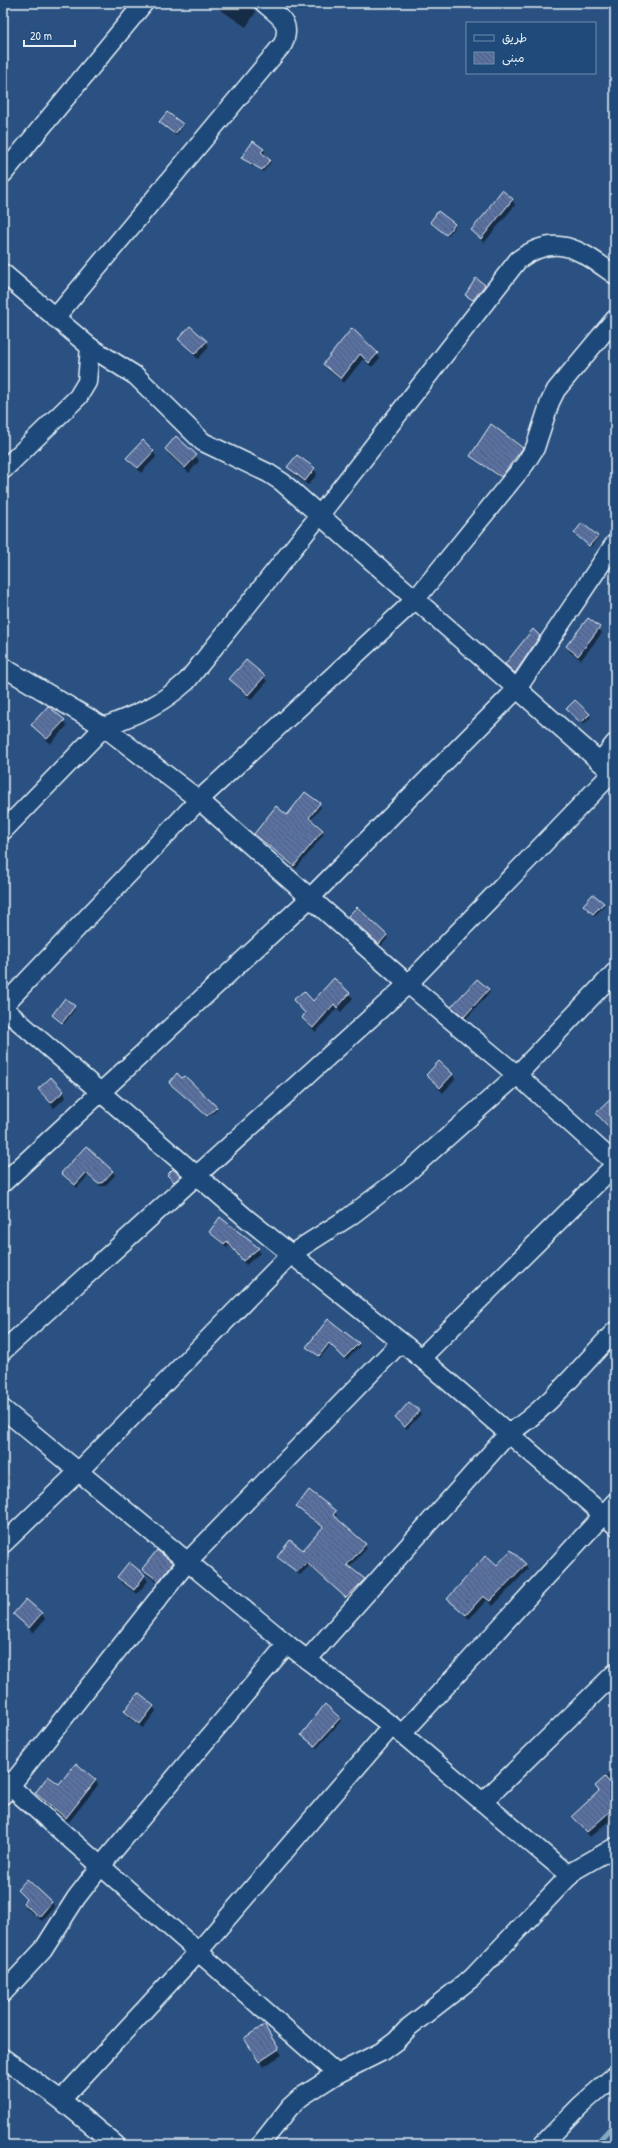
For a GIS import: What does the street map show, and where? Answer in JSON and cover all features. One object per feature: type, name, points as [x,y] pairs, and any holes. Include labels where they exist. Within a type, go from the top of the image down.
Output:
[{"type":"street","points":[[3,174],[144,3]]},
{"type":"street","points":[[55,318],[283,44],[287,34],[284,21],[264,3]]},
{"type":"street","points":[[3,831],[104,727],[150,709],[170,697],[187,681],[319,516],[518,260],[531,250],[542,247],[566,246],[582,252],[615,275]]},
{"type":"street","points":[[3,273],[90,347],[136,376],[203,442],[268,473],[609,770]]},
{"type":"street","points":[[609,1520],[421,1358],[291,1254],[196,1175],[3,1007],[199,800],[415,600],[525,464],[535,448],[550,402],[556,390],[615,319]]},
{"type":"street","points":[[3,470],[78,397],[87,382],[90,347]]},
{"type":"street","points":[[3,1183],[310,898],[517,689],[615,543]]},
{"type":"street","points":[[3,667],[104,727],[199,800],[408,984],[517,1076],[615,1164],[421,1358]]},
{"type":"street","points":[[3,1351],[408,984],[609,770],[615,743]]},
{"type":"street","points":[[3,1544],[78,1472],[291,1254],[349,1217],[408,1172],[517,1076],[615,972]]},
{"type":"street","points":[[307,1660],[508,1434],[525,1424],[546,1404],[615,1331]]},
{"type":"street","points":[[337,2074],[100,1866],[5,1787],[188,1561],[401,1342]]},
{"type":"street","points":[[3,1409],[307,1660],[397,1730],[570,1876]]},
{"type":"street","points":[[61,2100],[198,1952],[397,1730],[609,1520],[615,1502]]},
{"type":"street","points":[[3,1994],[43,1950],[76,1898],[100,1866],[288,1644]]},
{"type":"street","points":[[483,1802],[615,1672]]},
{"type":"street","points":[[260,2145],[290,2107],[301,2097],[337,2074],[381,2052],[409,2027],[472,1978],[570,1876],[586,1863],[615,1847]]},
{"type":"street","points":[[3,2058],[61,2100],[116,2145]]},
{"type":"street","points":[[542,2145],[580,2106],[615,2075]]},
{"type":"building","points":[[167,112],[183,124],[175,134],[159,122]]},
{"type":"building","points":[[253,141],[264,149],[261,152],[270,160],[262,170],[241,158]]},
{"type":"building","points":[[502,190],[513,199],[481,239],[471,230],[490,208],[489,207]]},
{"type":"building","points":[[438,211],[455,224],[446,235],[430,222]]},
{"type":"building","points":[[476,278],[485,285],[473,300],[465,295]]},
{"type":"building","points":[[190,326],[207,341],[195,354],[178,339]]},
{"type":"building","points":[[352,328],[378,353],[369,363],[360,354],[341,379],[323,364]]},
{"type":"building","points":[[491,424],[523,448],[501,477],[470,456]]},
{"type":"building","points":[[176,436],[197,455],[185,468],[165,449]]},
{"type":"building","points":[[143,440],[154,451],[138,468],[126,458]]},
{"type":"building","points":[[297,455],[315,468],[305,481],[287,467]]},
{"type":"building","points":[[582,523],[598,536],[589,546],[574,533]]},
{"type":"building","points":[[588,618],[600,627],[578,656],[566,646]]},
{"type":"building","points":[[533,629],[540,636],[515,673],[505,664]]},
{"type":"building","points":[[246,660],[265,676],[248,695],[229,679]]},
{"type":"building","points":[[575,700],[590,714],[581,723],[566,709]]},
{"type":"building","points":[[48,706],[65,720],[47,739],[31,725]]},
{"type":"building","points":[[305,792],[320,803],[309,818],[323,830],[294,866],[254,834],[276,806],[287,815]]},
{"type":"building","points":[[593,894],[604,903],[593,914],[583,905]]},
{"type":"building","points":[[357,907],[387,935],[379,944],[348,916]]},
{"type":"building","points":[[334,978],[350,993],[337,1008],[334,1004],[313,1028],[302,1018],[305,1013],[293,1000],[304,991],[313,1001]]},
{"type":"building","points":[[477,979],[489,989],[464,1017],[451,1007]]},
{"type":"building","points":[[65,998],[75,1006],[62,1023],[52,1015]]},
{"type":"building","points":[[439,1061],[453,1074],[440,1088],[426,1075]]},
{"type":"building","points":[[177,1073],[182,1078],[185,1076],[217,1107],[207,1116],[169,1083]]},
{"type":"building","points":[[51,1077],[64,1091],[51,1103],[38,1089]]},
{"type":"building","points":[[615,1095],[615,1134],[596,1113]]},
{"type":"building","points":[[86,1146],[113,1171],[102,1183],[97,1183],[86,1173],[75,1185],[61,1173]]},
{"type":"building","points":[[173,1169],[181,1176],[174,1182],[167,1175]]},
{"type":"building","points":[[220,1217],[259,1248],[243,1261],[227,1241],[224,1244],[209,1232]]},
{"type":"building","points":[[328,1319],[359,1343],[344,1358],[329,1343],[319,1356],[306,1347]]},
{"type":"building","points":[[409,1402],[420,1411],[405,1427],[395,1418]]},
{"type":"building","points":[[309,1490],[336,1511],[333,1515],[366,1544],[347,1565],[365,1579],[346,1598],[307,1563],[297,1572],[277,1557],[290,1540],[303,1550],[323,1527],[296,1507]]},
{"type":"building","points":[[157,1550],[173,1563],[159,1581],[142,1569]]},
{"type":"building","points":[[511,1550],[526,1564],[490,1601],[483,1596],[466,1615],[447,1599],[486,1555],[497,1565]]},
{"type":"building","points":[[129,1562],[145,1575],[134,1590],[117,1577]]},
{"type":"building","points":[[26,1599],[42,1613],[29,1628],[13,1614]]},
{"type":"building","points":[[138,1693],[154,1706],[140,1724],[124,1711]]},
{"type":"building","points":[[325,1704],[340,1718],[315,1746],[301,1735]]},
{"type":"building","points":[[76,1763],[96,1780],[66,1818],[35,1793],[48,1776],[59,1784]]},
{"type":"building","points":[[605,1777],[615,1789],[615,1807],[587,1832],[572,1816],[599,1791],[595,1786]]},
{"type":"building","points":[[27,1879],[52,1902],[39,1917],[23,1903],[26,1899],[17,1890]]},
{"type":"building","points":[[264,2025],[279,2049],[259,2062],[244,2038]]},
{"type":"waterway","points":[[595,2145],[615,2123]]}]
